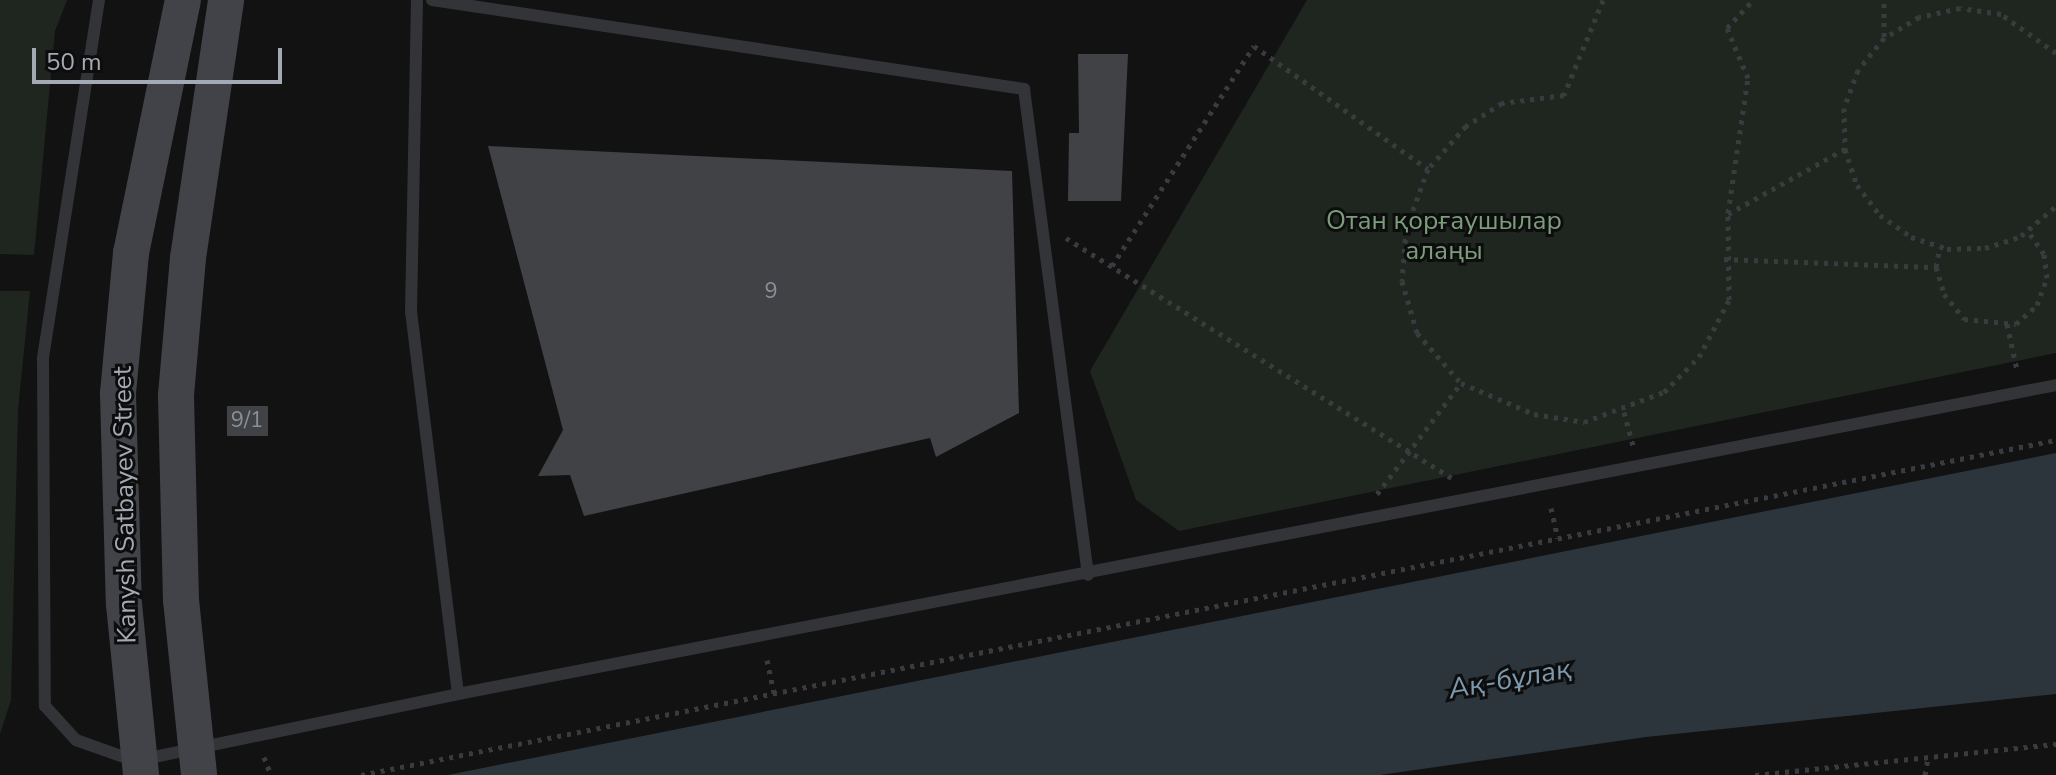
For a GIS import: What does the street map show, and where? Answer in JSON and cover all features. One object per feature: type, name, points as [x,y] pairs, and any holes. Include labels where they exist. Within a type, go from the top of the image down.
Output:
[{"type":"main road","name":"Kanysh Satbayev Street","points":[[141,775],[124,604],[118,394],[131,253],[183,0]]},
{"type":"main road","name":"Kanysh Satbayev Street","points":[[199,775],[181,600],[176,396],[188,258],[226,0]]},
{"type":"lane","points":[[99,0],[43,359],[45,706],[76,740],[135,761],[458,694],[1486,499],[2056,385]]},
{"type":"lane","points":[[417,0],[411,312],[458,694]]},
{"type":"lane","points":[[432,0],[1024,89],[1088,575]]},
{"type":"path","points":[[1603,0],[1564,95],[1502,103],[1466,126],[1428,169],[1406,229],[1402,281],[1417,333],[1461,383],[1534,414],[1584,422],[1624,412],[1664,392],[1699,357],[1729,300],[1724,259],[1748,78],[1727,28],[1753,0]]},
{"type":"path","points":[[1884,0],[1884,38]]},
{"type":"path","points":[[2056,53],[2001,14],[1960,8],[1919,17],[1884,38],[1858,70],[1844,108],[1845,149],[1857,185],[1880,215],[1940,247],[1985,248],[2028,231],[2056,206]]},
{"type":"path","points":[[1111,267],[1254,46],[1428,169]]},
{"type":"path","points":[[1728,214],[1845,149]]},
{"type":"path","points":[[1040,222],[1486,499]]},
{"type":"path","points":[[1940,247],[1936,267],[1944,294],[1964,319],[2007,324],[2037,305],[2047,278],[2044,254],[2028,231]]},
{"type":"path","points":[[1724,259],[1936,267]]},
{"type":"path","points":[[2007,324],[2022,392]]},
{"type":"path","points":[[1354,524],[1461,383]]},
{"type":"path","points":[[361,775],[2056,440]]},
{"type":"path","points":[[1551,508],[1558,538]]},
{"type":"path","points":[[767,660],[774,693]]},
{"type":"path","points":[[1755,775],[2056,744]]},
{"type":"path","points":[[264,757],[271,775]]},
{"type":"path","points":[[1925,775],[1928,758]]},
{"type":"green space","points":[[0,0],[67,0],[55,31],[34,255],[0,254]]},
{"type":"green space","name":"Отан қорғаушылар алаңы","points":[[1307,0],[2056,0],[2056,353],[1179,531],[1136,500],[1090,371]]},
{"type":"green space","points":[[0,291],[30,291],[18,410],[11,700],[0,734]]},
{"type":"water","name":"Ақ-бұлақ","points":[[2056,453],[2056,694],[1646,737],[1380,775],[448,775]]},
{"type":"building","points":[[1078,54],[1128,54],[1121,201],[1068,201],[1069,133],[1079,133]]},
{"type":"building","points":[[488,146],[1012,171],[1019,413],[936,457],[930,438],[584,516],[570,475],[538,476],[563,430]]},
{"type":"building","points":[[227,406],[268,406],[268,436],[227,436]]}]
